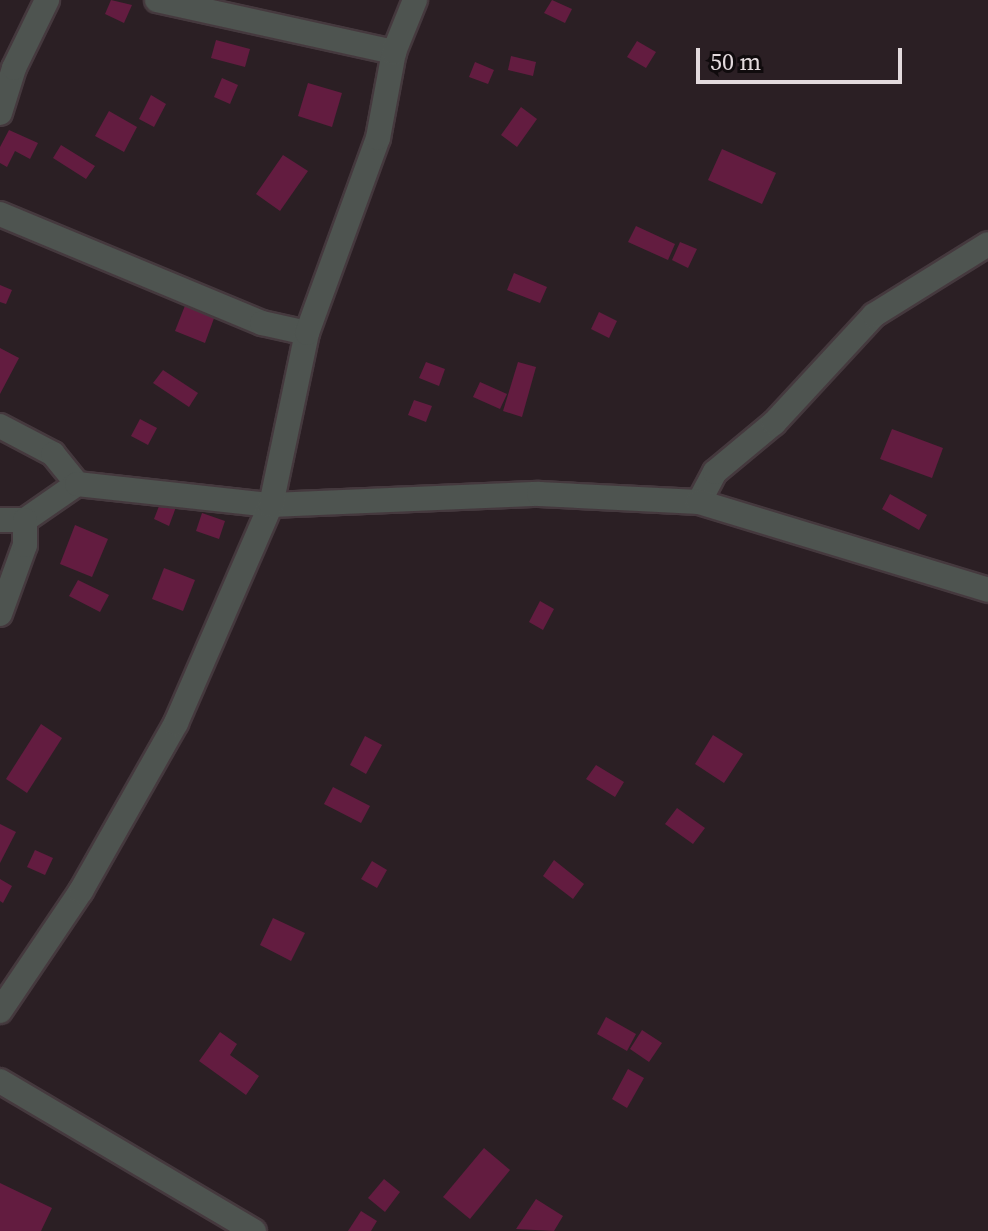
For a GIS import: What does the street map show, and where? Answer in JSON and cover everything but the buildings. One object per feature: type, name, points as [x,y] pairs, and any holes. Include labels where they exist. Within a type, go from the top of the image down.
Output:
[{"type":"street","points":[[0,113],[7,66],[47,0]]},
{"type":"street","points":[[157,0],[394,52]]},
{"type":"street","points":[[0,1011],[81,891],[176,723],[271,505],[307,333],[378,138],[394,52],[415,0]]},
{"type":"street","points":[[0,214],[262,323],[307,333]]},
{"type":"street","points":[[699,502],[715,472],[774,423],[874,315],[988,244]]},
{"type":"street","points":[[0,426],[53,454],[77,484]]},
{"type":"street","points":[[0,520],[25,520],[77,484],[271,505],[539,494],[699,502],[988,590]]},
{"type":"street","points":[[0,614],[25,545],[25,520]]},
{"type":"street","points":[[0,1081],[254,1231]]}]
